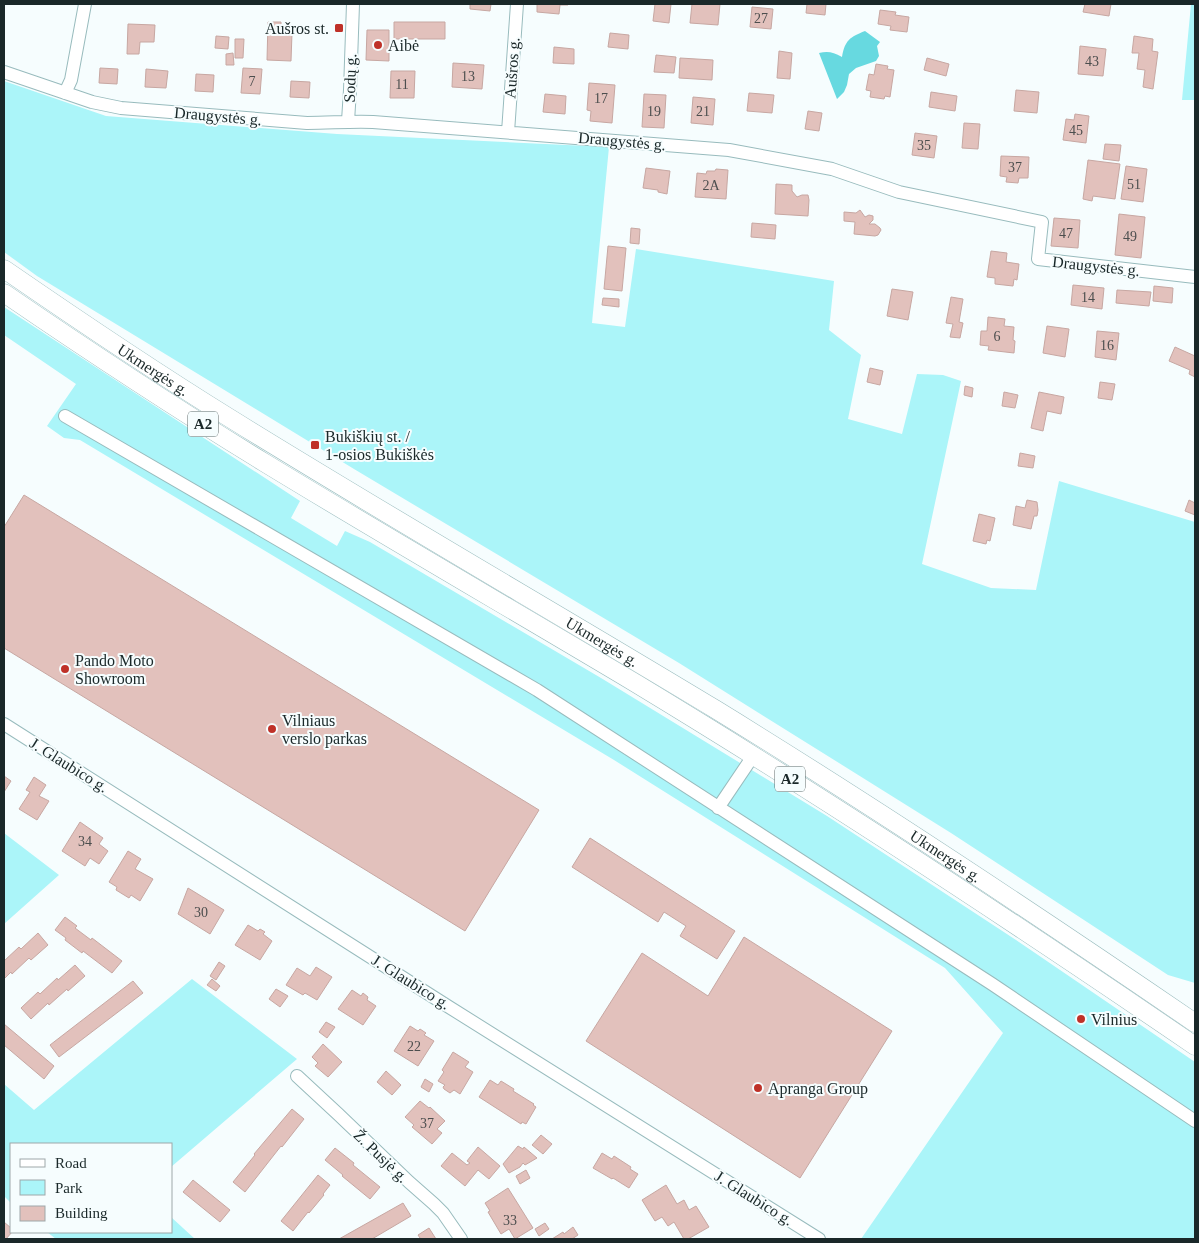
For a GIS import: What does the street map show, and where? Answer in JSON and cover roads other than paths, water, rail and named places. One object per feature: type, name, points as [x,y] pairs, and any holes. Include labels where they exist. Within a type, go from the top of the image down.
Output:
[{"type":"highway","name":"Ukmergės g.","points":[[4,269],[226,416],[718,711],[846,792],[986,881],[1195,1023]]},
{"type":"highway","name":"Ukmergės g.","points":[[4,293],[126,375],[267,464],[629,679],[840,810],[976,898],[1195,1046]]},
{"type":"street","points":[[66,93],[71,80],[85,4]]},
{"type":"street","name":"Sodų g.","points":[[348,121],[353,4]]},
{"type":"street","name":"Aušros g.","points":[[508,132],[517,4]]},
{"type":"street","name":"Draugystės g.","points":[[4,72],[92,102],[121,108],[308,123],[373,122],[730,150],[832,169],[899,192],[1042,222],[1038,259],[1195,277]]},
{"type":"street","points":[[65,416],[537,690],[992,984],[1195,1121]]},
{"type":"street","name":"J. Glaubico g.","points":[[4,724],[819,1239]]},
{"type":"street","points":[[718,808],[753,756]]},
{"type":"street","name":"Ž. Pusjė g.","points":[[297,1076],[434,1204],[443,1213],[461,1239]]},
{"type":"place","name":"Aušros st.","points":[[339,28]]},
{"type":"place","name":"Aibė","points":[[378,45]]},
{"type":"place","name":"Bukiškių st. / 1-osios Bukiškės","points":[[315,445]]},
{"type":"place","name":"Pando Moto Showroom","points":[[65,669]]},
{"type":"place","name":"Vilniaus verslo parkas","points":[[272,729]]},
{"type":"place","name":"Vilnius","points":[[1081,1019]]},
{"type":"place","name":"Apranga Group","points":[[758,1088]]}]
